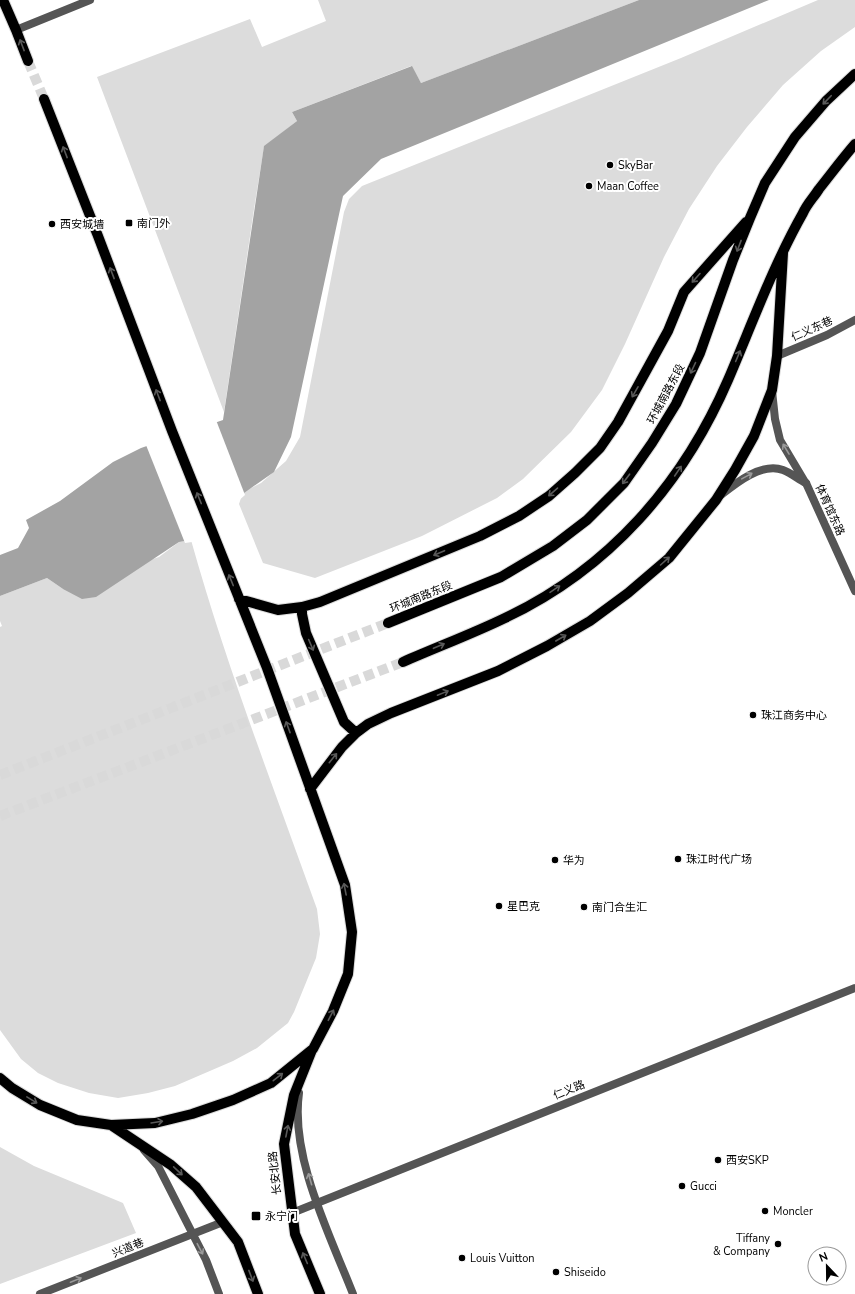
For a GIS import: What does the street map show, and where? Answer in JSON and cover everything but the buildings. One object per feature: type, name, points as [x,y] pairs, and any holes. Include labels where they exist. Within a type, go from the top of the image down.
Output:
[{"type":"main road","points":[[2,0],[28,61]]},
{"type":"main road","name":"环城南路东段","points":[[388,623],[501,577],[527,562],[553,546],[586,520],[624,483],[652,444],[676,404],[685,385],[700,353],[750,218],[766,183],[795,137],[826,100],[855,74]]},
{"type":"main road","name":"长安北路","points":[[44,99],[172,431],[267,668],[345,885],[352,932],[348,974],[333,1011],[313,1049],[294,1095],[284,1144],[295,1234],[320,1294]]},
{"type":"main road","points":[[403,662],[506,618],[551,593],[590,565],[626,533],[661,495],[677,473],[704,430],[727,382],[783,253],[804,211],[840,161],[855,144]]},
{"type":"main road","points":[[239,599],[278,610],[302,607],[328,599],[480,536],[519,516],[549,496],[600,448],[618,422],[666,335],[684,292],[750,218]]},
{"type":"main road","points":[[310,790],[342,747],[356,733],[368,724],[498,671],[547,646],[590,621],[628,593],[669,558],[716,500],[735,470],[754,436],[772,390],[777,356],[783,253]]},
{"type":"main road","points":[[302,607],[306,633],[344,722],[356,733]]},
{"type":"main road","points":[[0,1078],[12,1088],[40,1105],[78,1120],[111,1125],[154,1123],[192,1114],[232,1100],[270,1083],[313,1049]]},
{"type":"main road","points":[[111,1125],[171,1165],[191,1183],[224,1222],[238,1242],[258,1294]]},
{"type":"street","points":[[16,30],[90,0]]},
{"type":"street","name":"仁义东巷","points":[[777,356],[827,336],[855,320]]},
{"type":"street","name":"体育馆东路","points":[[772,390],[775,419],[780,440],[806,483],[855,591]]},
{"type":"street","points":[[716,500],[736,483],[754,473],[769,468],[782,470],[806,483]]},
{"type":"street","name":"仁义路","points":[[292,1213],[855,988]]},
{"type":"street","points":[[301,1077],[297,1108],[301,1148],[316,1203],[354,1294]]},
{"type":"street","points":[[139,1143],[158,1166],[206,1260],[219,1294]]},
{"type":"street","name":"兴道巷","points":[[40,1294],[224,1222]]},
{"type":"shaded area","points":[[318,0],[639,0],[421,83],[411,66],[292,112],[297,121],[264,147],[224,412],[97,77],[250,19],[262,47],[326,21]]},
{"type":"shaded area","points":[[639,0],[769,0],[381,159],[343,196],[291,437],[274,472],[244,493],[191,540],[179,542],[96,597],[82,599],[63,589],[47,578],[0,596],[0,555],[18,548],[29,528],[26,520],[60,501],[113,462],[141,448],[223,420],[264,146],[297,121],[292,112],[412,66],[421,83]]},
{"type":"shaded area","points":[[818,0],[855,0],[855,27],[821,51],[783,85],[747,127],[717,166],[689,209],[664,257],[625,344],[602,390],[571,432],[523,479],[497,498],[422,536],[315,578],[263,563],[239,504],[243,492],[261,483],[286,461],[300,437],[344,212],[349,199],[362,186],[681,58]]},
{"type":"shaded area","points":[[191,540],[219,633],[317,909],[320,934],[316,958],[288,1023],[257,1048],[233,1061],[175,1086],[148,1093],[118,1098],[89,1093],[58,1083],[38,1073],[21,1059],[0,1030],[0,627],[2,626],[0,621],[0,596],[47,578],[63,589],[159,557],[179,542]]},
{"type":"shaded area","points":[[0,1147],[34,1166],[123,1203],[136,1233],[0,1284]]},
{"type":"pier","points":[[216,420],[245,495],[192,542],[185,543],[146,445]]},
{"type":"tunnel","points":[[28,61],[44,99]]},
{"type":"tunnel","points":[[0,775],[388,623]]},
{"type":"tunnel","points":[[0,816],[403,662]]},
{"type":"place","name":"SkyBar","points":[[610,165]]},
{"type":"place","name":"Maan Coffee","points":[[589,186]]},
{"type":"place","name":"南门外","points":[[129,223]]},
{"type":"place","name":"西安城墙","points":[[52,224]]},
{"type":"place","name":"珠江商务中心","points":[[753,715]]},
{"type":"place","name":"珠江时代广场","points":[[678,859]]},
{"type":"place","name":"华为","points":[[555,860]]},
{"type":"place","name":"星巴克","points":[[499,906]]},
{"type":"place","name":"南门合生汇","points":[[584,907]]},
{"type":"place","name":"西安SKP","points":[[718,1160]]},
{"type":"place","name":"Gucci","points":[[682,1186]]},
{"type":"place","name":"Moncler","points":[[765,1211]]},
{"type":"place","name":"永宁门","points":[[256,1216]]},
{"type":"place","name":"Tiffany & Company","points":[[778,1244]]},
{"type":"place","name":"Louis Vuitton","points":[[462,1258]]},
{"type":"place","name":"Shiseido","points":[[556,1272]]}]
